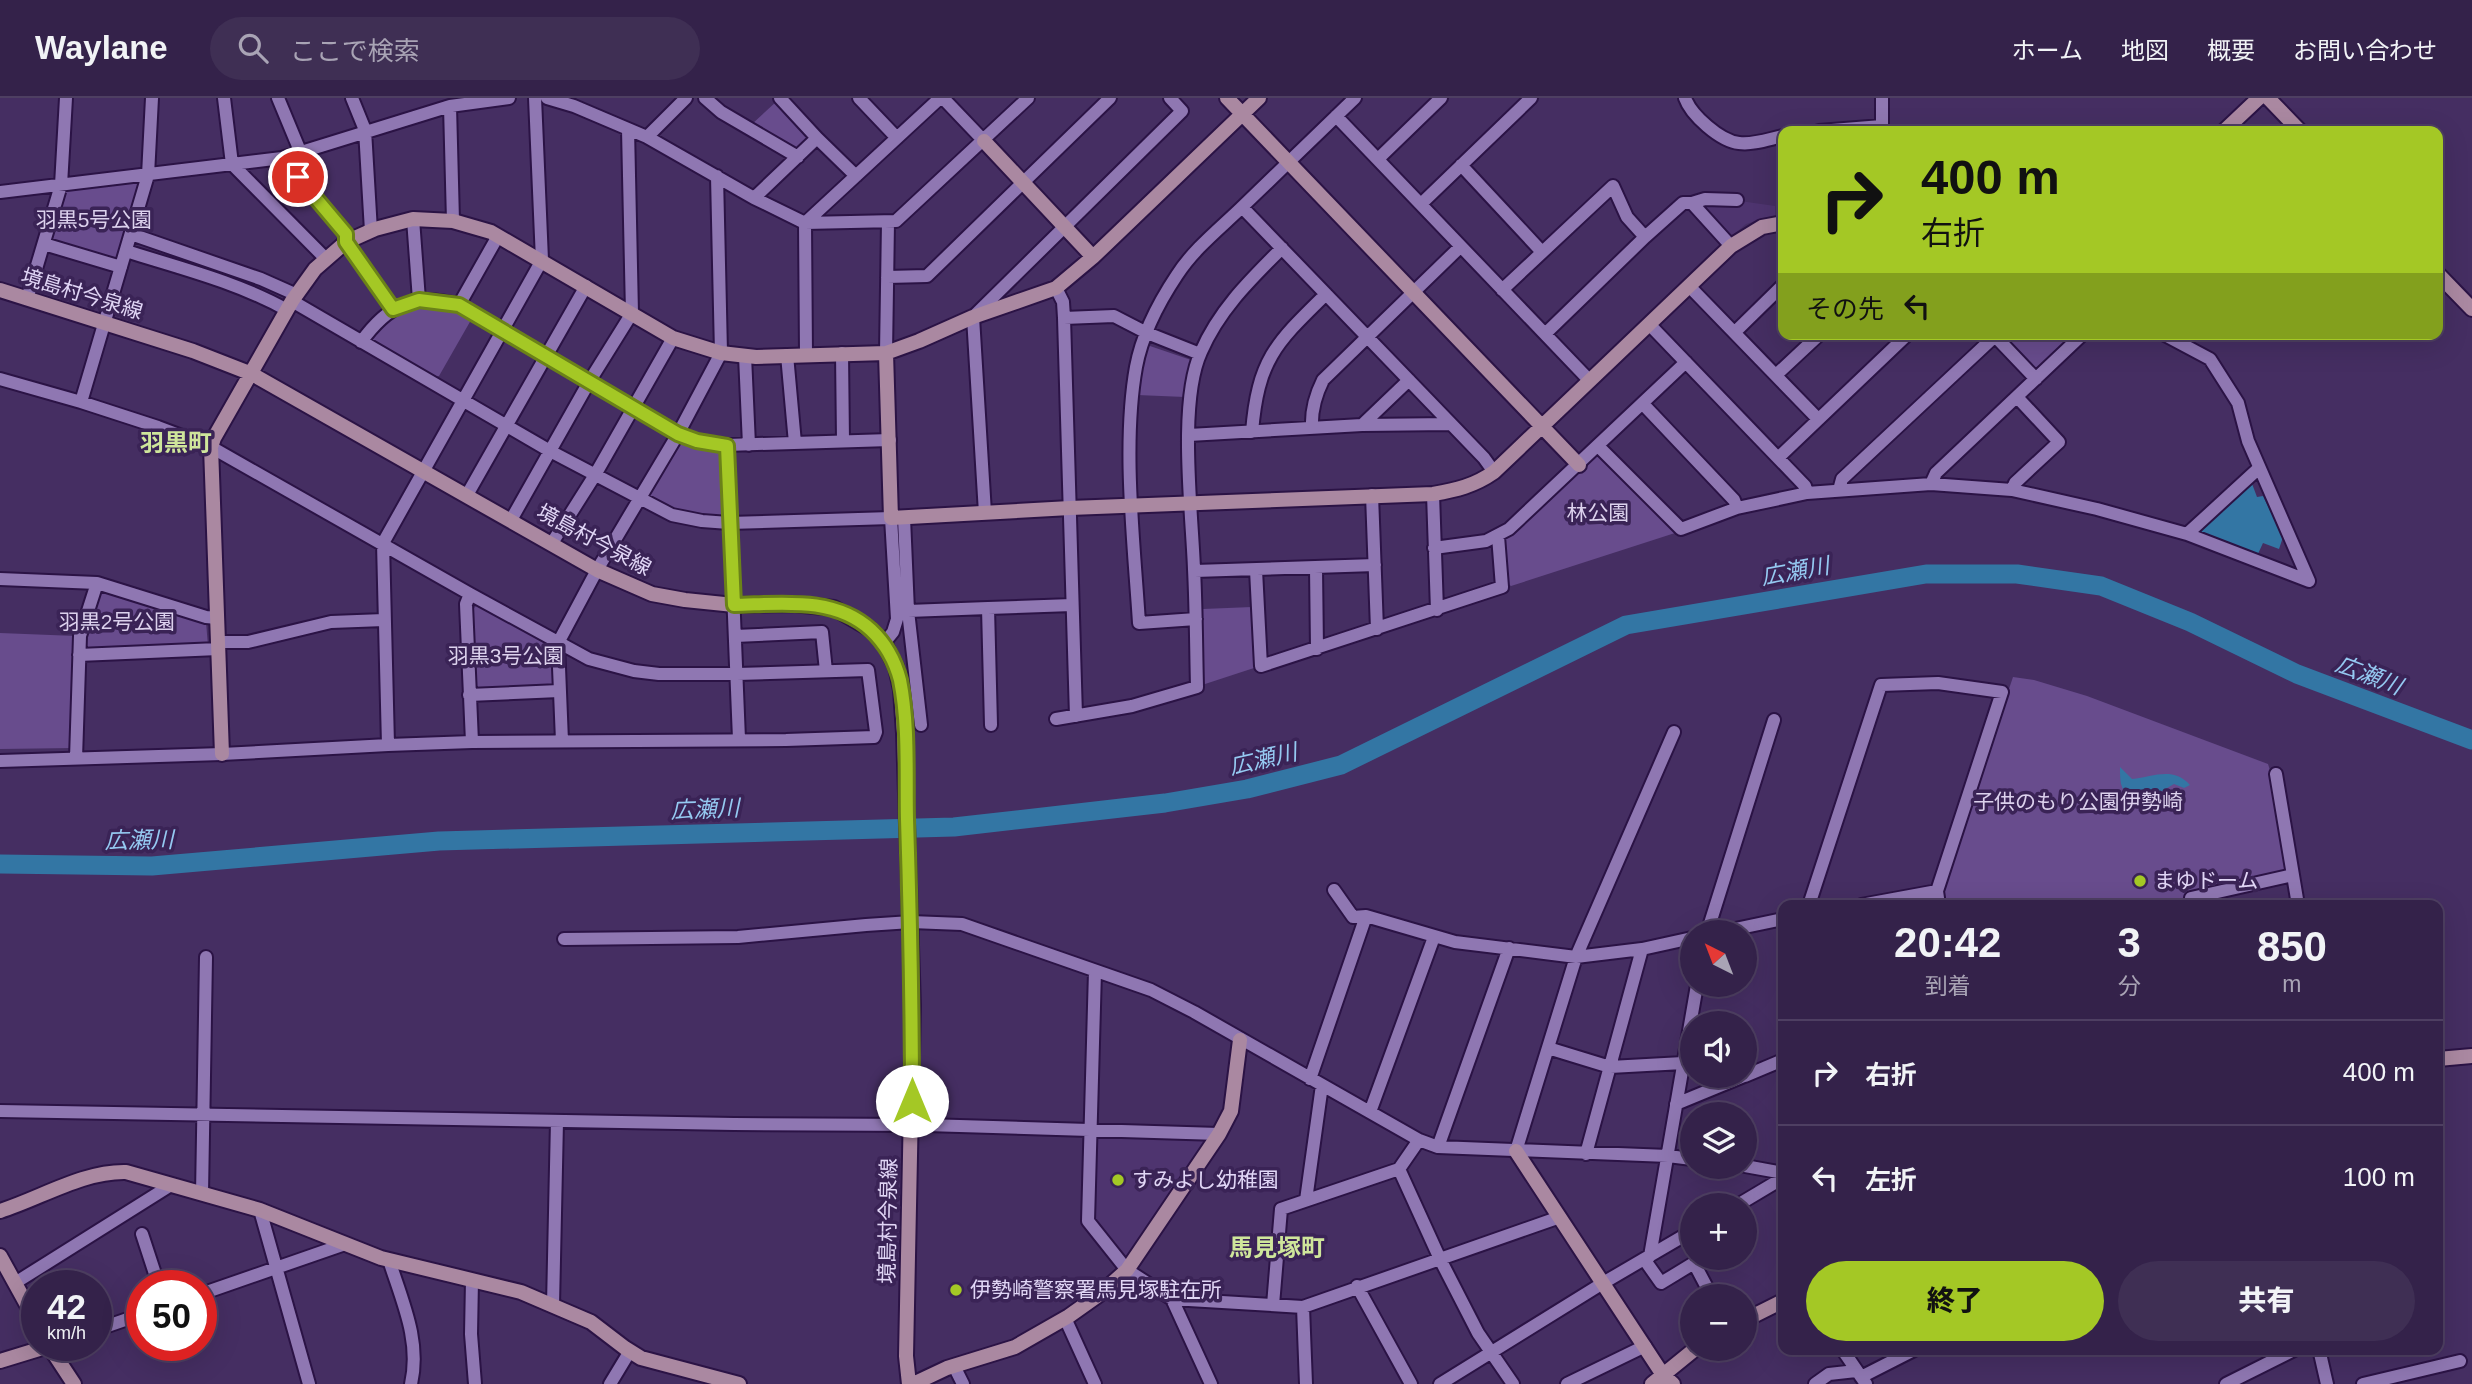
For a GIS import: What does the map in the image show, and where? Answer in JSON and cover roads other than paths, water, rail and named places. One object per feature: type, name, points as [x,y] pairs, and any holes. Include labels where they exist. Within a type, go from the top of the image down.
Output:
[{"type":"street","points":[[27,299],[61,185],[66,98]]},
{"type":"street","points":[[81,402],[148,175],[152,98]]},
{"type":"street","points":[[224,98],[232,164],[326,259]]},
{"type":"street","points":[[278,98],[300,151]]},
{"type":"street","points":[[352,98],[365,131],[371,231]]},
{"type":"street","points":[[0,192],[282,158],[442,104],[509,98]]},
{"type":"street","points":[[388,745],[383,543],[542,260],[535,98]]},
{"type":"street","points":[[547,98],[578,102],[805,223],[896,221],[1028,98]]},
{"type":"street","points":[[647,137],[686,98]]},
{"type":"street","points":[[705,98],[721,112],[798,157]]},
{"type":"street","points":[[780,98],[856,176]]},
{"type":"street","points":[[859,98],[897,138]]},
{"type":"street","points":[[806,354],[805,223],[942,98],[1093,257]]},
{"type":"street","points":[[887,277],[927,276],[1110,98]]},
{"type":"street","points":[[985,513],[972,317],[1182,111],[1170,98]]},
{"type":"street","points":[[1227,98],[1579,464]]},
{"type":"street","points":[[222,754],[211,447],[292,302],[315,270],[346,242],[371,231],[413,219],[453,221],[498,236],[673,338],[721,353],[745,356],[886,353],[972,317],[1056,288],[1093,257],[1259,98]]},
{"type":"street","points":[[1196,619],[1139,623],[1132,506],[1131,404],[1137,364],[1156,310],[1178,273],[1242,206],[1355,98]]},
{"type":"street","points":[[1378,159],[1441,98]]},
{"type":"street","points":[[1421,204],[1531,98]]},
{"type":"street","points":[[1685,98],[1695,116],[1732,141],[1748,143],[1778,137]]},
{"type":"street","points":[[1882,98],[1882,126]]},
{"type":"street","points":[[2229,126],[2259,98]]},
{"type":"street","points":[[2268,98],[2295,126]]},
{"type":"street","points":[[442,104],[453,221]]},
{"type":"street","points":[[1336,116],[1590,381]]},
{"type":"street","points":[[511,520],[589,382],[632,313],[628,128]]},
{"type":"street","points":[[754,198],[817,138]]},
{"type":"street","points":[[282,158],[346,234],[346,242],[393,309]]},
{"type":"street","points":[[1461,165],[1542,252]]},
{"type":"street","points":[[562,741],[558,643],[597,570],[678,434],[721,353],[717,176]]},
{"type":"street","points":[[1503,290],[1613,186],[1627,217],[1645,237]]},
{"type":"street","points":[[1545,334],[1683,203],[1737,200]]},
{"type":"street","points":[[1692,203],[1731,246]]},
{"type":"street","points":[[1242,206],[1484,458],[1494,472]]},
{"type":"street","points":[[413,219],[419,300]]},
{"type":"street","points":[[888,222],[886,353],[890,440],[921,725]]},
{"type":"street","points":[[131,234],[230,267],[640,500],[684,518],[729,523],[1433,494],[1462,489],[1479,483],[1494,472],[1731,246],[1762,227],[1778,224]]},
{"type":"street","points":[[459,305],[498,236]]},
{"type":"street","points":[[44,244],[121,267]]},
{"type":"street","points":[[1312,428],[1314,405],[1323,380],[1460,247]]},
{"type":"street","points":[[1056,719],[1132,706],[1197,687],[1189,435],[1193,381],[1200,354],[1223,312],[1244,286],[1282,248]]},
{"type":"street","points":[[126,251],[226,282],[268,299],[292,302]]},
{"type":"street","points":[[2443,279],[2472,309]]},
{"type":"street","points":[[467,495],[586,286]]},
{"type":"street","points":[[1689,286],[1818,419]]},
{"type":"street","points":[[1056,288],[1063,302],[1064,318],[1076,716]]},
{"type":"street","name":"境島村今泉線","points":[[0,290],[193,351],[252,374],[597,570],[652,594],[734,605],[793,604],[834,608],[862,622],[884,643],[893,659],[899,679],[905,756],[911,918],[912,1125],[906,1356],[911,1384]]},
{"type":"street","points":[[1735,332],[1778,290]]},
{"type":"street","points":[[1252,432],[1255,397],[1268,360],[1287,332],[1326,294]]},
{"type":"street","points":[[361,342],[380,318],[393,309],[419,300],[459,305],[678,434],[697,441],[727,446],[890,440]]},
{"type":"street","points":[[1064,318],[1114,316],[1147,333],[1200,354]]},
{"type":"street","points":[[1649,324],[1805,486],[1807,493]]},
{"type":"street","points":[[552,543],[595,475],[673,338]]},
{"type":"street","points":[[1776,376],[1814,340]]},
{"type":"street","points":[[1778,458],[1902,340]]},
{"type":"street","points":[[1839,490],[1842,479],[1990,340]]},
{"type":"street","points":[[1998,340],[2036,379]]},
{"type":"street","points":[[1930,484],[1936,473],[2076,340]]},
{"type":"street","points":[[1599,447],[1681,529],[1737,508],[1807,493],[1930,484],[2012,490],[2097,509],[2188,534],[2309,581],[2248,441],[2238,404],[2210,359],[2174,340]]},
{"type":"street","points":[[842,353],[843,441]]},
{"type":"street","points":[[787,355],[795,443]]},
{"type":"street","points":[[745,356],[749,445]]},
{"type":"street","points":[[1434,548],[1475,544],[1498,536],[1527,515],[1686,362]]},
{"type":"street","points":[[0,379],[81,402],[211,447],[589,660],[634,671],[737,674],[869,670],[876,732],[874,737],[472,742],[0,761]]},
{"type":"street","points":[[1362,425],[1409,380]]},
{"type":"street","points":[[2012,490],[2015,483],[2059,442],[2017,397]]},
{"type":"street","points":[[1643,404],[1734,500],[1737,508]]},
{"type":"street","points":[[1189,435],[1362,425],[1451,424]]},
{"type":"street","points":[[727,446],[739,739]]},
{"type":"street","points":[[2188,534],[2259,468]]},
{"type":"street","points":[[1433,494],[1437,610]]},
{"type":"street","points":[[1372,495],[1377,629]]},
{"type":"street","points":[[884,643],[893,632],[897,619],[897,518]]},
{"type":"street","points":[[1256,570],[1261,666],[1502,587],[1498,536]]},
{"type":"street","points":[[1195,571],[1376,565]]},
{"type":"street","points":[[1316,568],[1317,649]]},
{"type":"street","points":[[0,579],[97,583],[206,617],[217,618]]},
{"type":"street","points":[[76,758],[80,636],[97,583]]},
{"type":"street","points":[[470,594],[466,604],[472,742]]},
{"type":"street","points":[[908,611],[1072,605]]},
{"type":"street","points":[[988,608],[990,725]]},
{"type":"street","points":[[79,655],[218,646],[248,642],[331,622],[384,620]]},
{"type":"street","points":[[736,636],[822,632],[826,671]]},
{"type":"street","points":[[1811,900],[1881,685],[1938,683],[2002,692],[1937,891],[1938,900]]},
{"type":"street","points":[[469,695],[559,691]]},
{"type":"street","points":[[1711,920],[1774,720]]},
{"type":"street","points":[[1516,1151],[1576,957],[1674,732]]},
{"type":"street","points":[[2276,774],[2297,900]]},
{"type":"street","points":[[2192,900],[2293,875]]},
{"type":"street","points":[[1334,890],[1353,917],[1366,916],[1434,937],[1509,948],[1576,957],[1642,949],[1680,941]]},
{"type":"street","points":[[1888,900],[1937,891]]},
{"type":"street","points":[[1307,1200],[1316,1082],[1366,916]]},
{"type":"street","points":[[564,939],[737,937],[911,918],[962,924],[1151,990],[1419,1140],[1438,1147],[1680,1158]]},
{"type":"street","points":[[1757,924],[1778,920]]},
{"type":"street","points":[[1370,1112],[1434,937]]},
{"type":"street","points":[[1438,1147],[1509,948]]},
{"type":"street","points":[[1586,1154],[1642,949]]},
{"type":"street","points":[[202,1194],[206,957]]},
{"type":"street","points":[[1095,971],[1088,1221],[1127,1270],[1172,1300],[1303,1307],[1560,1217]]},
{"type":"street","points":[[911,1384],[954,1366],[1015,1347],[1100,1294],[1127,1270],[1219,1134],[1231,1111],[1240,1040]]},
{"type":"street","points":[[1548,1048],[1610,1066],[1680,1063]]},
{"type":"street","points":[[2443,1059],[2472,1056]]},
{"type":"street","points":[[1757,1071],[1778,1062]]},
{"type":"street","points":[[1680,1081],[1647,1257],[1661,1283],[1694,1263],[1705,1284]]},
{"type":"street","points":[[1676,1104],[1715,1088]]},
{"type":"street","points":[[0,1111],[912,1125],[1219,1134]]},
{"type":"street","points":[[553,1305],[557,1121]]},
{"type":"street","points":[[1273,1305],[1282,1209],[1399,1169],[1419,1140]]},
{"type":"street","points":[[1516,1151],[1645,1346],[1663,1381],[1683,1361]]},
{"type":"street","points":[[1399,1169],[1440,1259],[1478,1333],[1513,1384]]},
{"type":"street","points":[[1757,1169],[1778,1175]]},
{"type":"street","points":[[0,1211],[108,1171],[127,1172],[260,1210],[389,1261],[521,1292],[591,1322],[641,1358],[734,1383]]},
{"type":"street","points":[[1756,1193],[1778,1179]]},
{"type":"street","points":[[15,1283],[171,1185]]},
{"type":"street","points":[[260,1210],[309,1384]]},
{"type":"street","points":[[142,1234],[154,1270]]},
{"type":"street","points":[[1440,1384],[1680,1238]]},
{"type":"street","points":[[217,1289],[345,1244]]},
{"type":"street","points":[[0,1256],[21,1294]]},
{"type":"street","points":[[389,1261],[413,1337],[414,1371],[411,1384]]},
{"type":"street","points":[[472,1280],[471,1334],[475,1384]]},
{"type":"street","points":[[1357,1286],[1411,1384]]},
{"type":"street","points":[[1172,1300],[1211,1384]]},
{"type":"street","points":[[1757,1314],[1778,1304]]},
{"type":"street","points":[[1303,1307],[1306,1384]]},
{"type":"street","points":[[1065,1318],[1095,1384]]},
{"type":"street","points":[[1567,1384],[1645,1346]]},
{"type":"street","points":[[610,1384],[629,1351]]},
{"type":"street","points":[[0,1361],[21,1355]]},
{"type":"street","points":[[1846,1355],[1861,1377]]},
{"type":"street","points":[[1815,1384],[1829,1374],[1861,1377],[1904,1355]]},
{"type":"street","points":[[2226,1384],[2284,1355]]},
{"type":"street","points":[[2320,1355],[2327,1384]]},
{"type":"street","points":[[59,1361],[74,1384]]},
{"type":"street","points":[[2363,1384],[2460,1361]]},
{"type":"street","points":[[954,1366],[963,1384]]},
{"type":"water","points":[[2251,481],[2257,497],[2263,496],[2283,537],[2279,549],[2263,543],[2257,556],[2203,535],[2200,527]]},
{"type":"water","points":[[2120,767],[2132,779],[2170,774],[2190,785],[2184,788],[2174,784],[2153,796],[2138,800],[2125,793],[2121,784]]},
{"type":"waterway","name":"広瀬川","points":[[0,864],[152,866],[439,841],[954,827],[1165,803],[1247,789],[1341,765],[1626,625],[1926,574],[2017,574],[2101,586],[2190,622],[2297,674],[2472,740]]},
{"type":"place","name":"まゆドーム","points":[[2140,881]]},
{"type":"place","name":"すみよし幼稚園","points":[[1118,1180]]},
{"type":"place","name":"伊勢崎警察署馬見塚駐在所","points":[[956,1290]]},
{"type":"district","name":"羽黒町","points":[[176,443]]},
{"type":"district","name":"馬見塚町","points":[[1277,1248]]},
{"type":"park label","name":"羽黒5号公園","points":[[94,220]]},
{"type":"park label","name":"林公園","points":[[1598,513]]},
{"type":"park label","name":"羽黒2号公園","points":[[117,622]]},
{"type":"park label","name":"羽黒3号公園","points":[[506,656]]},
{"type":"park label","name":"子供のもり公園伊勢崎","points":[[2078,802]]}]
